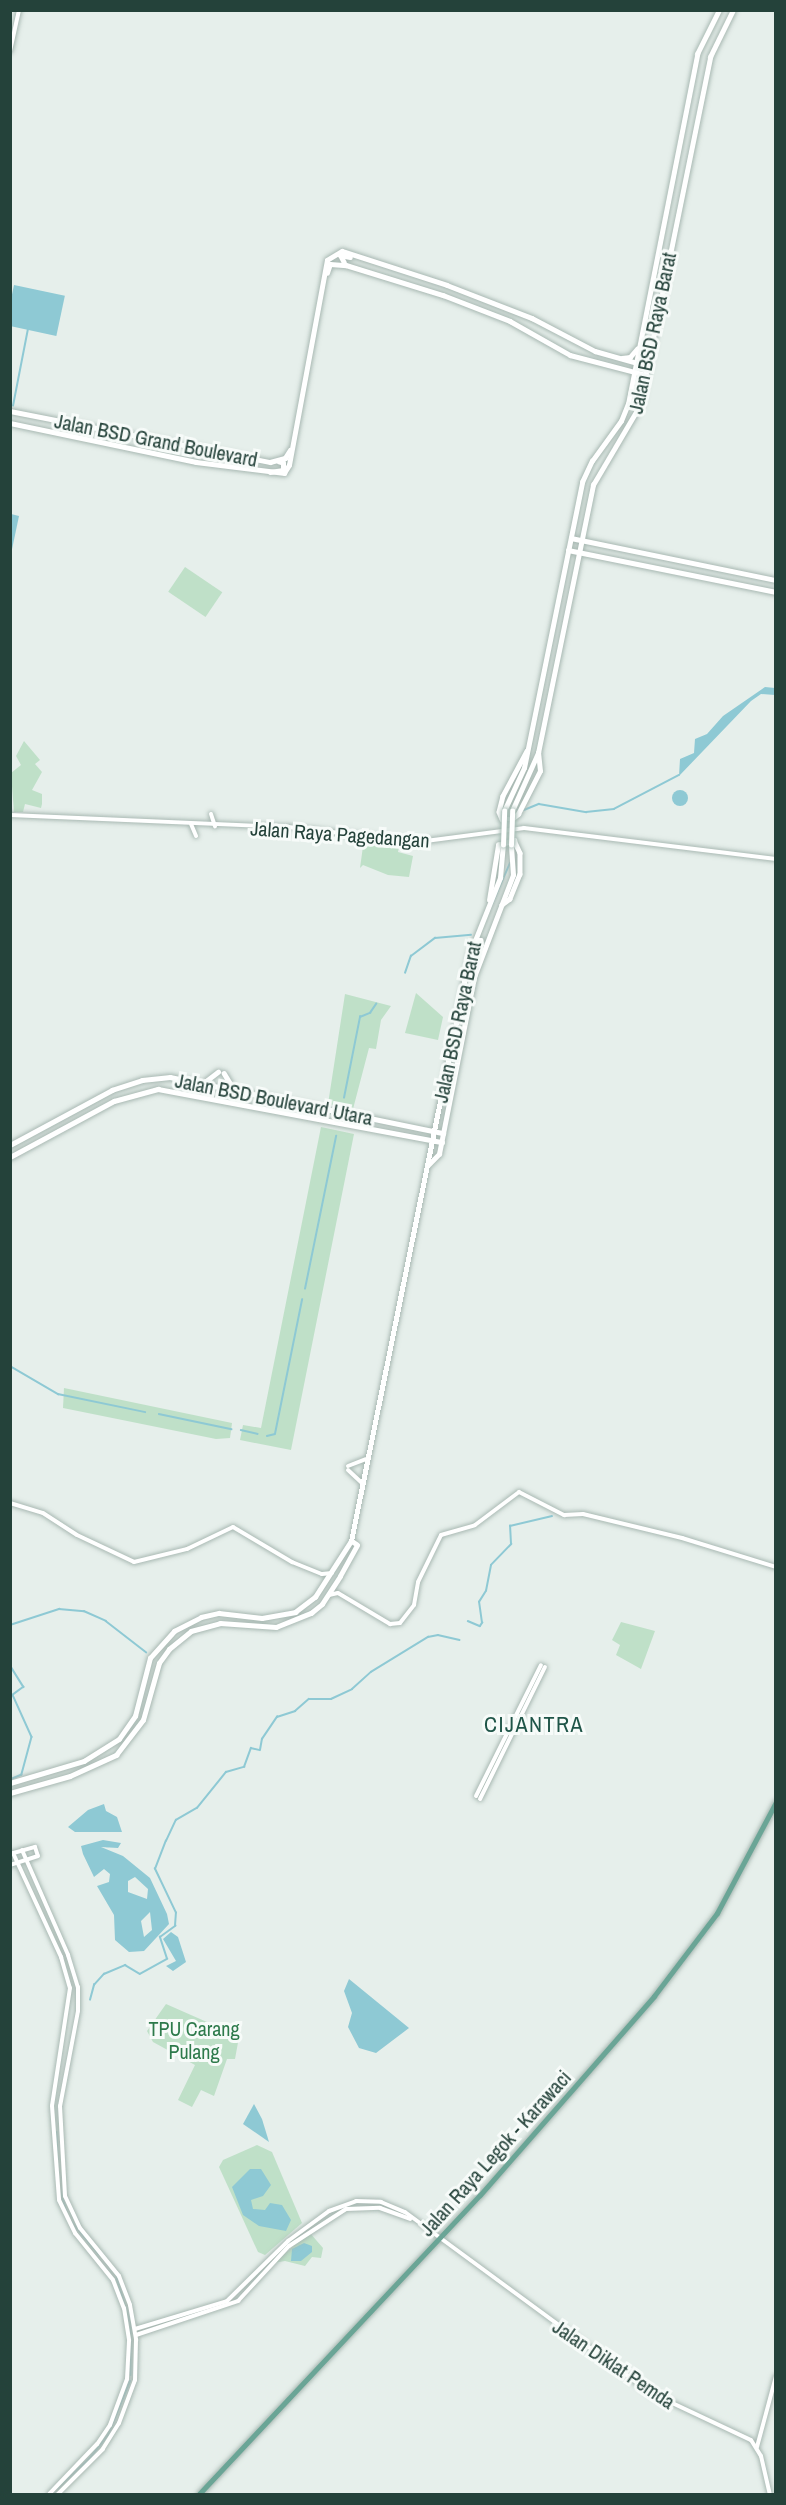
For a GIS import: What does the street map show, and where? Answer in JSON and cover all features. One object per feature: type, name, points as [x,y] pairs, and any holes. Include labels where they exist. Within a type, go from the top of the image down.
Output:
[{"type":"main road","name":"Jalan BSD Raya Barat","points":[[336,1585],[357,1545],[351,1542],[468,974],[473,940],[502,870],[504,812],[527,751],[586,471],[624,416],[632,387],[697,54],[719,10]]},
{"type":"main road","name":"Jalan BSD Raya Barat","points":[[427,1166],[439,1154],[474,977],[515,868],[511,845],[512,811],[538,753],[597,475],[634,420],[648,366],[710,57],[733,10]]},
{"type":"main road","points":[[326,276],[327,260],[342,251],[447,285],[620,359],[648,366]]},
{"type":"main road","points":[[346,265],[339,259],[340,255],[374,261]]},
{"type":"main road","points":[[292,445],[330,264],[346,265],[443,295],[510,321],[570,355],[646,375]]},
{"type":"main road","points":[[620,359],[633,356],[639,347]]},
{"type":"main road","points":[[620,369],[629,376],[632,387]]},
{"type":"main road","name":"Jalan BSD Grand Boulevard","points":[[10,411],[276,462],[287,456],[292,445]]},
{"type":"main road","name":"Jalan BSD Grand Boulevard","points":[[10,423],[258,473],[284,473],[290,465],[292,445]]},
{"type":"main road","points":[[168,456],[170,442]]},
{"type":"main road","points":[[258,473],[283,470],[283,463],[276,462]]},
{"type":"main road","points":[[585,524],[587,535],[596,543]]},
{"type":"main road","points":[[571,538],[776,580]]},
{"type":"main road","points":[[568,550],[776,592]]},
{"type":"main road","points":[[577,564],[593,555]]},
{"type":"main road","points":[[527,751],[503,796],[499,812],[502,819],[512,819],[518,814],[540,771],[538,753]]},
{"type":"main road","points":[[489,903],[498,845],[513,840],[520,852],[520,874],[510,899],[501,905]]},
{"type":"main road","points":[[468,974],[475,942],[480,940],[482,944],[474,977]]},
{"type":"main road","points":[[203,1082],[218,1072]]},
{"type":"main road","points":[[224,1073],[233,1089]]},
{"type":"main road","points":[[156,1078],[161,1082],[158,1089]]},
{"type":"main road","name":"Jalan BSD Boulevard Utara","points":[[10,1145],[112,1090],[156,1078],[203,1082],[443,1134]]},
{"type":"main road","name":"Jalan BSD Boulevard Utara","points":[[10,1156],[114,1101],[158,1089],[441,1142]]},
{"type":"main road","points":[[417,1128],[430,1126],[437,1118]]},
{"type":"main road","points":[[403,1135],[406,1125]]},
{"type":"main road","points":[[416,1137],[428,1144],[430,1153]]},
{"type":"main road","points":[[10,1783],[84,1761],[119,1739],[135,1716],[150,1659],[174,1631],[201,1617],[219,1613],[268,1618],[300,1608],[325,1585],[351,1542]]},
{"type":"main road","points":[[10,1793],[70,1776],[116,1755],[143,1720],[159,1663],[180,1639],[220,1623],[261,1628],[299,1620],[329,1595],[336,1585]]},
{"type":"main road","name":"Jalan Raya Legok - Karawaci","points":[[199,2494],[439,2239],[682,1960],[720,1908],[776,1802]]},
{"type":"street","points":[[10,51],[19,10]]},
{"type":"street","points":[[443,295],[447,285]]},
{"type":"street","points":[[211,814],[215,826]]},
{"type":"street","name":"Jalan Raya Pagedangan","points":[[10,815],[215,826],[288,827],[426,842],[524,828],[776,859]]},
{"type":"street","points":[[191,824],[196,836]]},
{"type":"street","points":[[19,1140],[24,1149]]},
{"type":"street","points":[[362,1486],[360,1477],[348,1468],[362,1464],[368,1455]]},
{"type":"street","points":[[329,1595],[338,1593],[390,1624],[398,1624],[414,1605],[418,1582],[441,1535],[475,1525],[519,1492],[564,1515],[578,1513],[675,1536],[776,1567]]},
{"type":"street","points":[[10,1503],[43,1513],[77,1535],[134,1562],[187,1549],[233,1527],[279,1556],[322,1574],[333,1573]]},
{"type":"street","points":[[322,1574],[325,1585]]},
{"type":"street","points":[[336,1585],[338,1593]]},
{"type":"street","points":[[261,1628],[262,1618]]},
{"type":"street","points":[[268,1618],[268,1627]]},
{"type":"street","points":[[478,1798],[543,1666]]},
{"type":"street","points":[[10,1865],[17,1863],[38,1856],[35,1847],[12,1853],[17,1863],[61,1958],[70,1988],[52,2106],[59,2185],[71,2226],[104,2266],[120,2295],[129,2341],[131,2379],[106,2432],[49,2494]]},
{"type":"street","points":[[22,1851],[71,1961],[78,1987],[78,2011],[60,2106],[59,2185],[80,2228],[119,2276],[136,2335],[131,2379],[111,2437],[58,2494]]},
{"type":"street","points":[[70,1988],[78,1987]]},
{"type":"street","points":[[135,2329],[227,2301],[297,2234],[337,2207],[365,2204]]},
{"type":"street","points":[[136,2335],[228,2306],[290,2246],[332,2216],[365,2204]]},
{"type":"street","name":"Jalan Diklat Pemda","points":[[365,2204],[398,2208],[638,2384],[757,2447]]},
{"type":"street","points":[[770,2494],[757,2447],[776,2376]]},
{"type":"green space","points":[[185,567],[222,592],[206,617],[168,592]]},
{"type":"green space","points":[[24,741],[40,760],[35,764],[42,772],[32,790],[42,794],[42,804],[41,808],[25,804],[23,812],[14,812],[11,773],[21,765],[16,756]]},
{"type":"green space","points":[[364,839],[400,842],[398,852],[413,856],[409,877],[388,875],[363,865],[360,868]]},
{"type":"green space","points":[[416,993],[443,1017],[438,1040],[405,1033]]},
{"type":"green space","points":[[345,994],[391,1006],[381,1020],[376,1049],[369,1048],[353,1109],[328,1104]]},
{"type":"green space","points":[[321,1127],[354,1134],[291,1450],[240,1440],[243,1425],[261,1428]]},
{"type":"green space","points":[[64,1388],[232,1423],[230,1438],[216,1439],[63,1408]]},
{"type":"green space","points":[[621,1622],[655,1631],[641,1669],[616,1655],[620,1645],[612,1640]]},
{"type":"green space","name":"TPU Carang Pulang","points":[[166,2004],[216,2026],[215,2032],[239,2037],[235,2059],[227,2059],[214,2096],[201,2090],[192,2107],[178,2100],[195,2065],[153,2042],[147,2031]]},
{"type":"green space","points":[[257,2145],[272,2152],[302,2223],[265,2255],[258,2252],[219,2167],[223,2160]]},
{"type":"green space","points":[[310,2233],[323,2248],[321,2258],[312,2257],[305,2266],[285,2261],[273,2263]]},
{"type":"water","points":[[14,285],[65,296],[56,336],[10,326],[10,304]]},
{"type":"water","points":[[10,514],[19,516],[11,554]]},
{"type":"water","points":[[765,687],[775,688],[775,695],[761,694],[751,701],[679,776],[680,759],[694,753],[695,739],[707,734],[723,716]]},
{"type":"water","points":[[680,790],[686,792],[688,798],[686,804],[680,806],[674,804],[672,798],[674,792]]},
{"type":"water","points":[[104,1804],[106,1811],[117,1817],[122,1832],[75,1832],[68,1827],[88,1810]]},
{"type":"water","points":[[103,1840],[121,1843],[118,1848],[101,1847],[123,1856],[150,1878],[167,1914],[169,1924],[144,1951],[129,1952],[115,1940],[114,1915],[97,1886],[109,1882],[110,1874],[104,1869],[94,1877],[81,1846]],"holes":[[[135,1877],[148,1889],[147,1899],[128,1892],[128,1881]],[[150,1912],[152,1930],[144,1937],[141,1921]]]},
{"type":"water","points":[[171,1932],[178,1937],[186,1962],[173,1971],[166,1966],[176,1961],[163,1939]]},
{"type":"water","points":[[349,1979],[409,2028],[376,2053],[359,2048],[348,2027],[352,2013],[344,1991]]},
{"type":"water","points":[[254,2104],[262,2119],[269,2142],[243,2124]]},
{"type":"water","points":[[250,2169],[261,2169],[271,2185],[263,2196],[251,2200],[253,2209],[265,2210],[270,2203],[282,2205],[291,2220],[286,2231],[259,2226],[243,2215],[232,2187]]},
{"type":"water","points":[[304,2243],[312,2246],[312,2252],[301,2261],[291,2261],[292,2249]]},
{"type":"waterway","points":[[13,406],[28,329]]},
{"type":"waterway","points":[[524,810],[539,804],[586,812],[614,809],[679,775]]},
{"type":"waterway","points":[[479,934],[510,863]]},
{"type":"waterway","points":[[405,973],[411,956],[435,938],[471,935]]},
{"type":"waterway","points":[[344,1098],[360,1017],[370,1013],[376,1004]]},
{"type":"waterway","points":[[305,1289],[336,1136]]},
{"type":"waterway","points":[[267,1436],[275,1434],[302,1300]]},
{"type":"waterway","points":[[10,1366],[58,1394],[145,1412]]},
{"type":"waterway","points":[[159,1414],[231,1429]]},
{"type":"waterway","points":[[241,1430],[258,1434]]},
{"type":"waterway","points":[[468,1621],[480,1626],[482,1623],[479,1602],[486,1591],[491,1565],[511,1544],[510,1526],[552,1516]]},
{"type":"waterway","points":[[10,1625],[59,1609],[84,1611],[106,1621],[146,1652]]},
{"type":"waterway","points":[[90,2000],[94,1985],[104,1974],[125,1965],[140,1974],[167,1959],[160,1937],[175,1926],[176,1913],[155,1869],[166,1841],[176,1820],[197,1808],[226,1772],[244,1767],[251,1748],[260,1750],[262,1739],[277,1717],[295,1711],[309,1699],[331,1699],[352,1689],[371,1672],[428,1637],[438,1635],[459,1640]]},
{"type":"waterway","points":[[10,1665],[24,1687],[13,1695],[32,1737],[22,1775],[10,1780]]},
{"type":"waterway","points":[[57,2132],[58,2159]]},
{"type":"waterway","points":[[60,2188],[67,2212]]},
{"type":"waterway","points":[[71,2221],[99,2254]]},
{"type":"waterway","points":[[117,2278],[131,2325],[131,2375]]},
{"type":"waterway","points":[[58,2488],[90,2458],[108,2435],[130,2381]]},
{"type":"district","name":"CIJANTRA","points":[[534,1725]]}]
